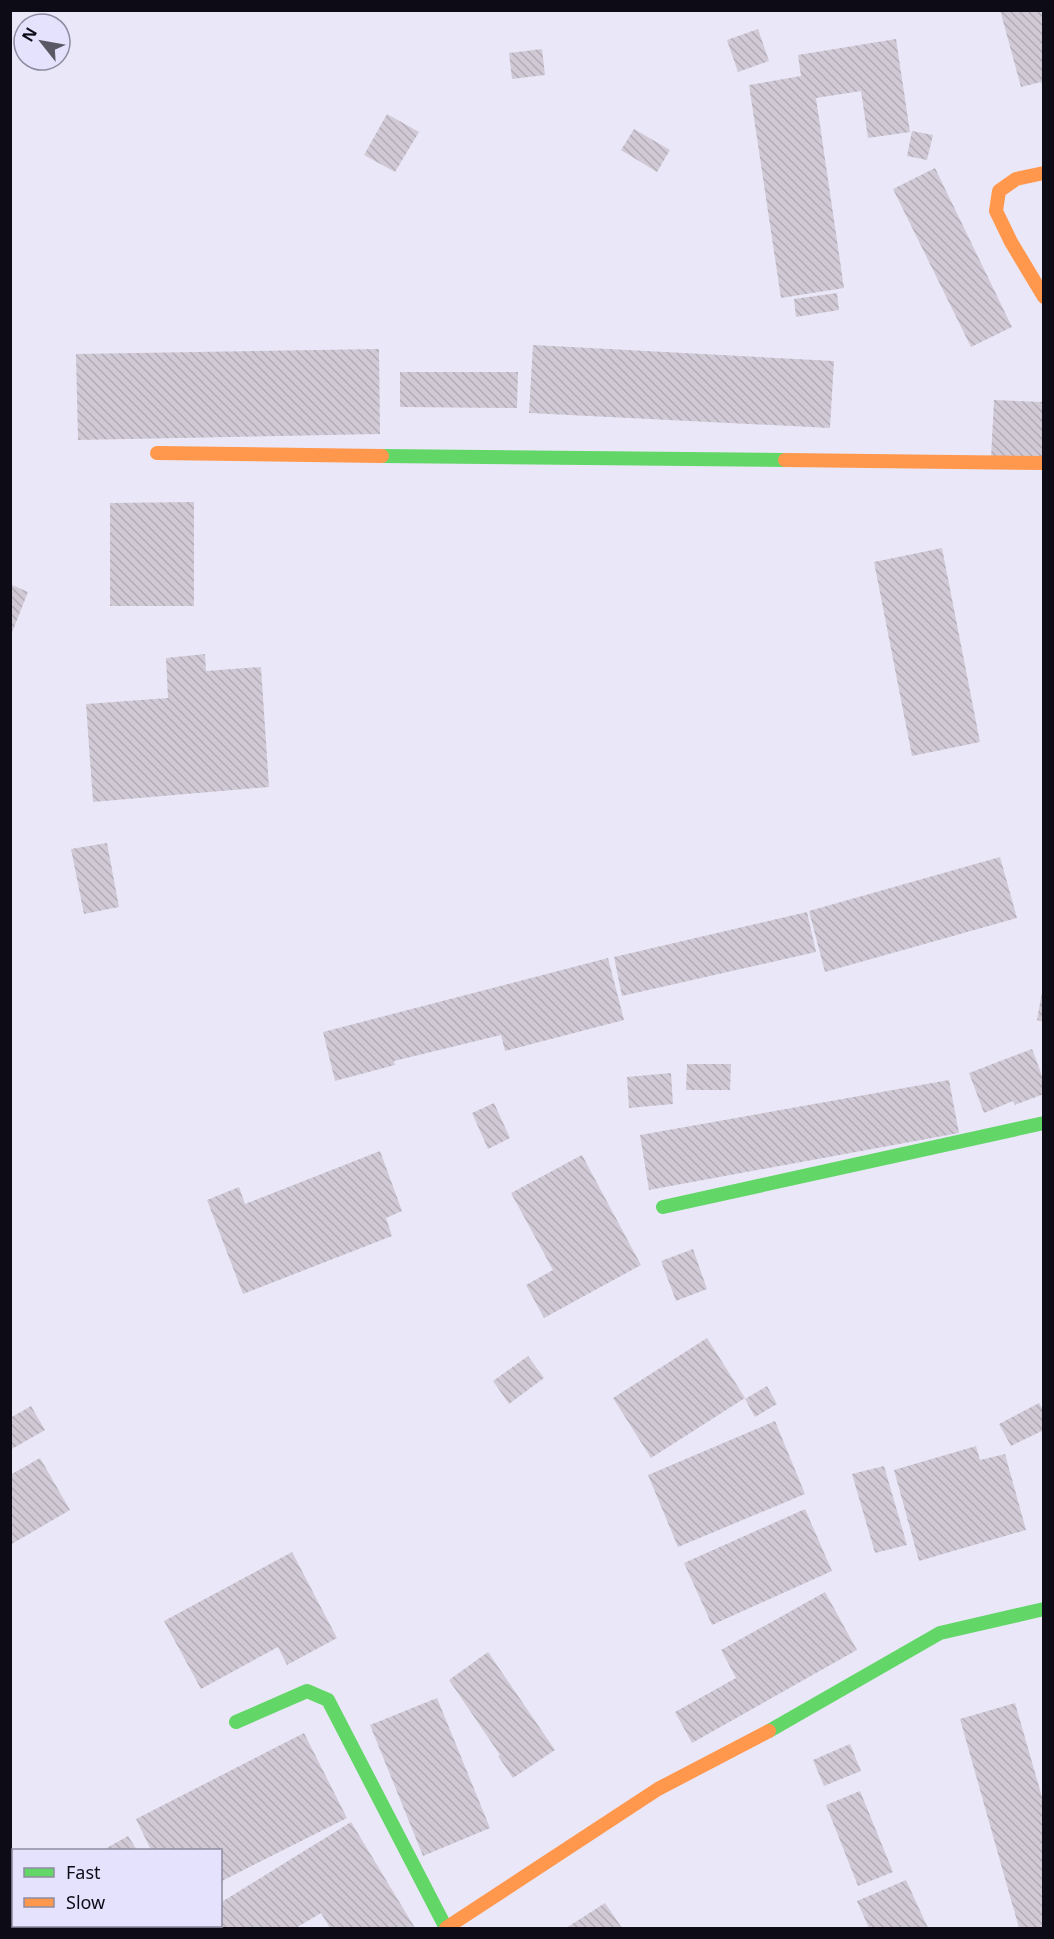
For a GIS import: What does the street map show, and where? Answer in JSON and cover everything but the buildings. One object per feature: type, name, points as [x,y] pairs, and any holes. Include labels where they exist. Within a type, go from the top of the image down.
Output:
[{"type":"street","points":[[1044,173],[1016,179],[999,191],[996,211],[1011,242],[1044,297]]},
{"type":"street","points":[[157,453],[1044,463]]},
{"type":"street","points":[[663,1207],[1044,1123]]},
{"type":"street","points":[[236,1722],[307,1691],[328,1700],[446,1929],[658,1789],[783,1724],[940,1633],[1044,1609]]},
{"type":"traffic: fast","points":[[382,456],[785,460]]},
{"type":"traffic: fast","points":[[663,1207],[1044,1123]]},
{"type":"traffic: fast","points":[[769,1731],[940,1633],[1044,1609]]},
{"type":"traffic: fast","points":[[236,1722],[307,1691],[328,1700],[446,1928]]},
{"type":"traffic: slow","points":[[1044,173],[1016,179],[999,191],[996,211],[1011,242],[1044,297]]},
{"type":"traffic: slow","points":[[157,453],[382,456]]},
{"type":"traffic: slow","points":[[785,460],[1044,463]]},
{"type":"traffic: slow","points":[[446,1928],[658,1789],[769,1731]]}]
